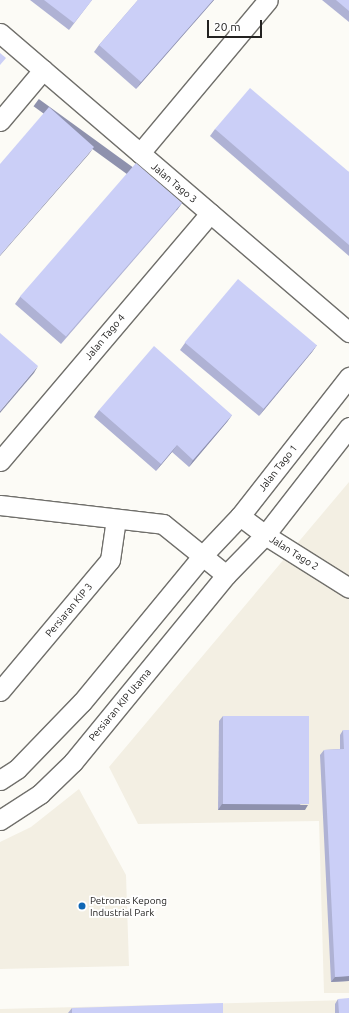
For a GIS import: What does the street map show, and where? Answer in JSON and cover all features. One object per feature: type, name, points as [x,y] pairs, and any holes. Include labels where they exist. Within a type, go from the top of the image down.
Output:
[{"type":"street","points":[[140,153],[268,0]]},
{"type":"street","name":"Jalan Tago 3","points":[[0,33],[349,332]]},
{"type":"street","points":[[0,121],[43,70]]},
{"type":"street","name":"Jalan Tago 4","points":[[0,461],[210,213]]},
{"type":"street","name":"Jalan Tago 1","points":[[203,555],[240,516],[349,377]]},
{"type":"street","points":[[0,505],[163,524],[226,575],[265,535],[349,427]]},
{"type":"street","name":"Jalan Tago 2","points":[[240,516],[265,535],[349,588]]},
{"type":"street","name":"Persiaran KIP 3","points":[[0,691],[110,560],[116,518]]},
{"type":"street","points":[[0,780],[17,769],[51,737],[144,630],[203,555]]},
{"type":"street","name":"Persiaran KIP Utama","points":[[0,820],[40,794],[73,762],[226,575]]},
{"type":"shaded area","points":[[349,482],[349,993],[324,993],[319,821],[138,824],[109,767]]},
{"type":"shaded area","points":[[79,789],[126,875],[129,966],[0,969],[0,842],[31,827]]},
{"type":"shaded area","points":[[349,1000],[349,1013],[0,1013],[0,1009]]},
{"type":"building","points":[[44,0],[92,0],[74,23]]},
{"type":"building","points":[[138,0],[213,0],[141,82],[99,45]]},
{"type":"building","points":[[336,0],[349,0],[349,11]]},
{"type":"building","points":[[0,53],[6,58],[0,65]]},
{"type":"building","points":[[250,88],[349,172],[349,245],[215,129]]},
{"type":"building","points":[[49,107],[94,147],[0,255],[0,164]]},
{"type":"building","points":[[136,163],[182,203],[66,337],[20,297]]},
{"type":"building","points":[[238,279],[317,345],[264,409],[185,343]]},
{"type":"building","points":[[0,333],[38,366],[0,411]]},
{"type":"building","points":[[154,346],[232,415],[193,460],[177,445],[161,464],[99,410]]},
{"type":"building","points":[[223,716],[309,716],[309,804],[223,804]]},
{"type":"building","points":[[343,730],[349,730],[349,976],[335,977],[324,750],[344,749]]},
{"type":"building","points":[[349,998],[349,1013],[339,1013],[338,999]]},
{"type":"building","points":[[223,1003],[223,1013],[72,1013],[72,1008]]},
{"type":"place","name":"Petronas Kepong Industrial Park","points":[[82,906]]}]
